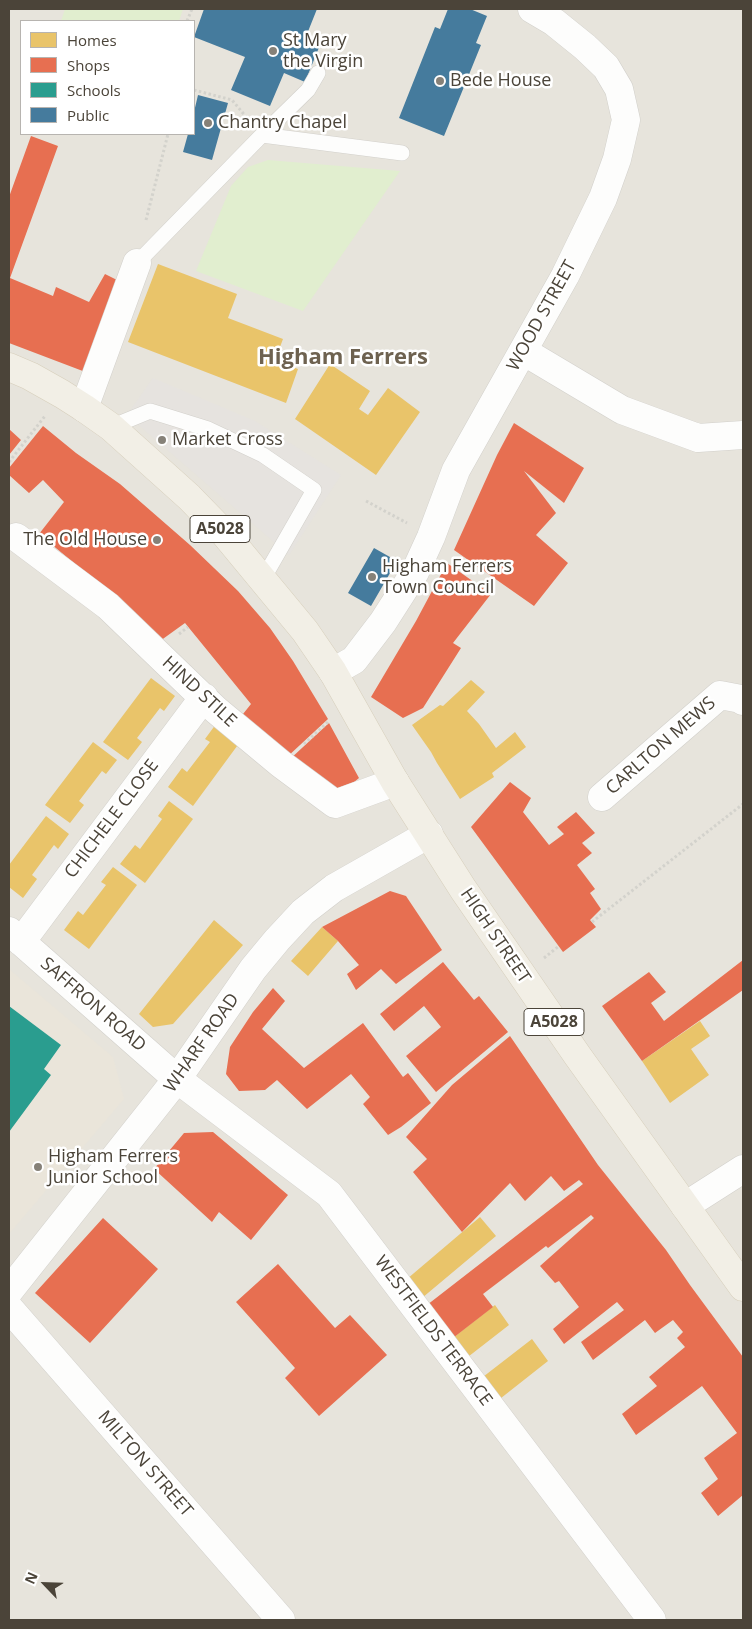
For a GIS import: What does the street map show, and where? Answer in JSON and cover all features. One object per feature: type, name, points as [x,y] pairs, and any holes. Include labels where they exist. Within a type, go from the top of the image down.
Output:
[{"type":"main road","name":"A5028","points":[[9,367],[30,376],[73,401],[111,427],[189,497],[224,533],[263,579],[305,631],[333,672]]},
{"type":"main road","name":"HIGH STREET","points":[[333,672],[395,782],[463,889],[533,991],[743,1286]]},
{"type":"street","name":"WOOD STREET","points":[[333,672],[354,660],[384,622],[415,572],[431,537],[456,470],[565,276],[603,198],[617,159],[626,120],[619,89],[606,67],[585,47],[554,22],[532,9]]},
{"type":"street","points":[[73,401],[137,263]]},
{"type":"street","points":[[523,351],[622,410],[698,438],[743,435]]},
{"type":"street","name":"HIND STILE","points":[[16,537],[108,606],[216,710],[281,764],[336,804],[395,782]]},
{"type":"street","name":"CHICHELE CLOSE","points":[[15,936],[204,697]]},
{"type":"street","name":"CARLTON MEWS","points":[[602,797],[732,698]]},
{"type":"street","name":"WHARF ROAD","points":[[9,1291],[177,1079],[253,969],[276,940],[303,912],[334,888],[429,834]]},
{"type":"street","name":"SAFFRON ROAD","points":[[15,936],[177,1079]]},
{"type":"street","name":"WESTFIELDS TERRACE","points":[[177,1079],[328,1194],[652,1620]]},
{"type":"street","points":[[685,1206],[743,1169]]},
{"type":"street","name":"MILTON STREET","points":[[9,1308],[281,1620]]},
{"type":"lane","points":[[137,263],[308,90],[318,73]]},
{"type":"lane","points":[[262,135],[402,153]]},
{"type":"lane","points":[[111,427],[150,411],[208,429],[263,456],[314,490],[263,579]]},
{"type":"path","points":[[195,90],[232,100],[262,135]]},
{"type":"path","points":[[137,263],[144,227],[168,135]]},
{"type":"path","points":[[9,462],[73,401]]},
{"type":"path","points":[[366,501],[431,537]]},
{"type":"path","points":[[281,764],[350,703]]},
{"type":"path","points":[[592,922],[743,804]]},
{"type":"shaded area","points":[[9,9],[743,9],[743,1620],[9,1620]]},
{"type":"shaded area","points":[[153,378],[255,421],[341,475],[289,555],[127,415]]},
{"type":"shaded area","name":"Higham Ferrers Junior School","points":[[9,969],[113,1057],[124,1099],[9,1234]]},
{"type":"green space","points":[[65,9],[183,9],[179,20],[61,20]]},
{"type":"green space","points":[[268,160],[400,171],[303,311],[196,271],[231,186],[248,167]]},
{"type":"building: Homes","points":[[158,264],[237,294],[228,318],[283,339],[275,360],[298,369],[286,403],[128,342]]},
{"type":"building: Homes","points":[[330,364],[370,391],[359,409],[368,415],[388,388],[420,412],[376,475],[295,419]]},
{"type":"building: Homes","points":[[151,678],[175,696],[164,711],[160,708],[137,738],[142,742],[128,760],[103,742]]},
{"type":"building: Homes","points":[[471,680],[485,692],[467,711],[496,748],[515,732],[526,747],[492,773],[494,777],[460,799],[412,725],[440,705],[443,706]]},
{"type":"building: Homes","points":[[216,724],[240,742],[193,806],[168,787],[182,768],[187,772],[210,742],[205,739]]},
{"type":"building: Homes","points":[[93,742],[117,760],[106,774],[102,771],[79,801],[84,805],[70,823],[45,805]]},
{"type":"building: Homes","points":[[169,801],[193,819],[145,883],[120,864],[135,845],[140,849],[162,819],[158,816]]},
{"type":"building: Homes","points":[[46,816],[69,834],[58,849],[54,845],[32,875],[37,879],[23,898],[9,887],[9,865]]},
{"type":"building: Homes","points":[[113,867],[137,885],[89,949],[64,930],[78,911],[83,915],[106,885],[101,882]]},
{"type":"building: Homes","points":[[214,920],[243,945],[173,1024],[153,1027],[139,1014]]},
{"type":"building: Homes","points":[[322,927],[338,941],[308,976],[291,961]]},
{"type":"building: Homes","points":[[700,1021],[710,1036],[691,1049],[709,1075],[670,1103],[642,1061]]},
{"type":"building: Homes","points":[[480,1217],[496,1236],[422,1298],[407,1279]]},
{"type":"building: Homes","points":[[495,1305],[509,1325],[464,1360],[449,1341]]},
{"type":"building: Homes","points":[[532,1339],[548,1361],[496,1402],[479,1380]]},
{"type":"building: Shops","points":[[31,136],[58,146],[10,278],[53,296],[56,287],[89,302],[105,274],[123,283],[88,373],[9,343],[9,197]]},
{"type":"building: Shops","points":[[514,423],[584,468],[564,503],[524,471],[556,513],[536,535],[568,563],[534,606],[454,550],[497,455]]},
{"type":"building: Shops","points":[[43,426],[76,453],[120,484],[190,545],[238,591],[270,628],[293,661],[328,719],[286,758],[243,714],[251,704],[185,623],[160,641],[39,534],[64,502],[43,480],[29,493],[9,475],[9,468]]},
{"type":"building: Shops","points":[[9,429],[21,440],[9,455]]},
{"type":"building: Shops","points":[[447,563],[491,594],[453,643],[461,648],[423,708],[403,718],[371,697],[416,621]]},
{"type":"building: Shops","points":[[329,723],[359,778],[336,797],[289,760]]},
{"type":"building: Shops","points":[[510,782],[531,798],[523,812],[549,845],[564,834],[557,827],[576,812],[595,833],[582,843],[592,853],[577,865],[595,889],[590,893],[601,909],[590,920],[596,927],[563,952],[471,827]]},
{"type":"building: Shops","points":[[390,891],[406,896],[442,950],[396,984],[381,969],[356,990],[347,974],[359,965],[338,941],[322,927]]},
{"type":"building: Shops","points":[[743,960],[743,990],[642,1061],[602,1006],[649,972],[666,992],[651,1003],[664,1021]]},
{"type":"building: Shops","points":[[443,962],[474,1000],[479,996],[508,1032],[436,1092],[406,1056],[441,1027],[424,1006],[394,1031],[380,1014]]},
{"type":"building: Shops","points":[[273,988],[285,1001],[262,1029],[304,1068],[363,1023],[403,1077],[408,1073],[431,1103],[388,1135],[363,1104],[370,1097],[351,1074],[307,1109],[277,1080],[265,1090],[239,1091],[226,1074],[230,1047],[253,1012]]},
{"type":"building: Shops","points":[[510,1036],[598,1165],[666,1250],[743,1357],[743,1495],[718,1516],[701,1493],[718,1479],[704,1458],[737,1433],[702,1386],[636,1435],[622,1414],[657,1386],[649,1377],[685,1347],[677,1338],[683,1332],[673,1320],[655,1333],[645,1320],[593,1360],[581,1342],[624,1310],[617,1302],[564,1344],[553,1329],[579,1307],[559,1281],[555,1283],[540,1266],[594,1218],[591,1215],[548,1248],[546,1246],[483,1294],[493,1307],[453,1338],[427,1305],[583,1184],[579,1180],[564,1191],[551,1176],[525,1201],[510,1183],[462,1232],[413,1172],[427,1159],[406,1137],[452,1085]]},
{"type":"building: Shops","points":[[213,1132],[288,1195],[251,1240],[219,1212],[212,1222],[154,1169],[184,1133]]},
{"type":"building: Shops","points":[[103,1218],[158,1269],[90,1343],[35,1293]]},
{"type":"building: Shops","points":[[278,1264],[335,1328],[350,1315],[387,1355],[319,1416],[285,1378],[295,1368],[236,1302]]},
{"type":"building: Schools","points":[[9,1006],[61,1045],[44,1069],[51,1075],[9,1132]]},
{"type":"building: Public","name":"St Mary the Virgin","points":[[204,9],[317,9],[305,39],[320,45],[305,82],[284,73],[270,106],[231,90],[245,57],[195,37]]},
{"type":"building: Public","name":"Bede House","points":[[448,9],[470,9],[487,16],[476,43],[481,45],[444,136],[399,118],[435,27],[440,29]]},
{"type":"building: Public","name":"Chantry Chapel","points":[[198,95],[228,103],[212,160],[183,152],[188,135],[195,135],[195,108]]},
{"type":"building: Public","name":"Higham Ferrers Town Council","points":[[374,548],[397,561],[371,606],[348,593]]},
{"type":"place","name":"St Mary the Virgin","points":[[273,51]]},
{"type":"place","name":"Bede House","points":[[440,81]]},
{"type":"place","name":"Chantry Chapel","points":[[208,123]]},
{"type":"place","name":"Market Cross","points":[[162,440]]},
{"type":"place","name":"The Old House","points":[[157,540]]},
{"type":"place","name":"Higham Ferrers Town Council","points":[[372,577]]},
{"type":"place","name":"Higham Ferrers Junior School","points":[[38,1167]]},
{"type":"district","name":"Higham Ferrers","points":[[343,358]]}]
